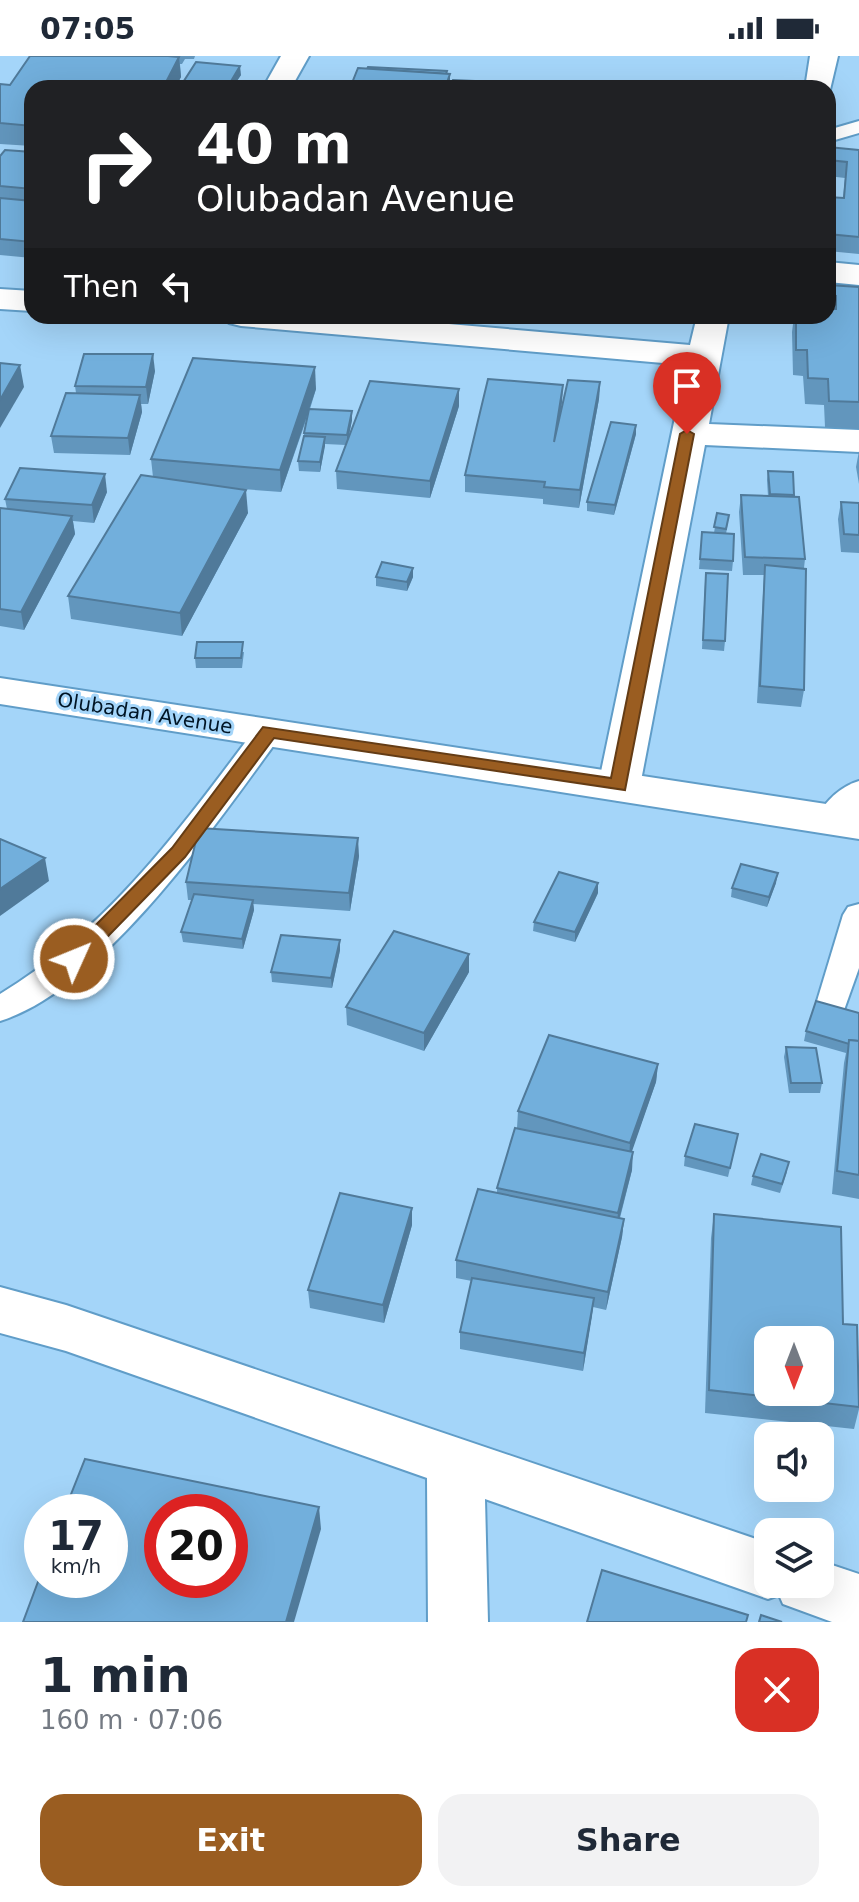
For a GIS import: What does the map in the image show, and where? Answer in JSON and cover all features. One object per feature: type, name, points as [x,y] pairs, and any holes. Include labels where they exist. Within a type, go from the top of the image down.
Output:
[{"type":"street","points":[[282,80],[295,56]]},
{"type":"street","points":[[820,80],[824,56]]},
{"type":"street","points":[[836,273],[859,275]]},
{"type":"street","points":[[0,299],[24,300]]},
{"type":"street","points":[[333,324],[703,356]]},
{"type":"street","points":[[619,786],[711,324]]},
{"type":"street","points":[[687,434],[859,441]]},
{"type":"street","name":"Olubadan Avenue","points":[[0,691],[619,786],[852,813]]},
{"type":"street","points":[[0,1310],[66,1328],[754,1566]]},
{"type":"street","points":[[455,1464],[458,1622]]},
{"type":"street","points":[[834,1594],[859,1603]]},
{"type":"lane","points":[[836,134],[859,127]]},
{"type":"lane","points":[[0,1009],[74,959],[125,910],[178,852],[269,731]]},
{"type":"lane","points":[[833,1001],[859,915]]},
{"type":"building","points":[[30,56],[179,57],[167,80],[24,80],[24,125],[0,123],[0,84],[10,85]]},
{"type":"building","points":[[196,62],[240,66],[232,80],[185,80]]},
{"type":"building","points":[[368,67],[447,71],[446,74]]},
{"type":"building","points":[[358,68],[450,74],[448,80],[353,80]]},
{"type":"building","points":[[836,148],[859,150],[859,237],[836,235],[836,198],[844,198],[847,162],[836,161]]},
{"type":"building","points":[[5,150],[24,151],[24,188],[0,186],[0,156]]},
{"type":"building","points":[[0,198],[24,200],[24,241],[0,239]]},
{"type":"building","points":[[836,286],[859,287],[859,402],[829,401],[828,379],[808,378],[807,350],[796,350],[796,324],[836,324]]},
{"type":"building","points":[[84,354],[153,354],[146,387],[75,386]]},
{"type":"building","points":[[193,358],[315,367],[280,470],[151,459]]},
{"type":"building","points":[[0,363],[20,365],[0,400]]},
{"type":"building","points":[[488,379],[563,385],[554,442],[568,380],[600,382],[580,490],[544,487],[545,482],[465,475]]},
{"type":"building","points":[[370,381],[459,389],[430,481],[336,471]]},
{"type":"building","points":[[66,393],[140,395],[128,438],[51,436]]},
{"type":"building","points":[[309,409],[352,411],[347,435],[304,433]]},
{"type":"building","points":[[611,422],[636,425],[615,505],[587,502]]},
{"type":"building","points":[[304,436],[325,437],[320,462],[298,461]]},
{"type":"building","points":[[20,468],[105,474],[92,505],[5,499]]},
{"type":"building","points":[[768,471],[793,472],[794,495],[770,494]]},
{"type":"building","points":[[141,475],[246,490],[180,613],[68,596]]},
{"type":"building","points":[[741,495],[799,497],[805,559],[745,557]]},
{"type":"building","points":[[841,502],[859,503],[859,535],[844,534]]},
{"type":"building","points":[[0,508],[72,516],[21,612],[0,609]]},
{"type":"building","points":[[717,513],[729,515],[726,529],[714,527]]},
{"type":"building","points":[[702,532],[734,534],[733,561],[700,559]]},
{"type":"building","points":[[382,562],[413,568],[407,582],[376,577]]},
{"type":"building","points":[[765,565],[806,569],[804,690],[760,686]]},
{"type":"building","points":[[706,573],[728,574],[725,641],[703,640]]},
{"type":"building","points":[[197,642],[243,642],[241,658],[195,658]]},
{"type":"building","points":[[199,828],[358,838],[349,893],[186,882]]},
{"type":"building","points":[[0,839],[45,858],[0,889]]},
{"type":"building","points":[[741,864],[778,873],[769,897],[732,888]]},
{"type":"building","points":[[559,872],[598,883],[575,932],[534,922]]},
{"type":"building","points":[[194,894],[253,900],[242,939],[181,932]]},
{"type":"building","points":[[394,931],[469,954],[424,1033],[346,1007]]},
{"type":"building","points":[[281,935],[340,940],[331,978],[271,972]]},
{"type":"building","points":[[816,1001],[859,1013],[859,1041],[849,1040],[849,1044],[806,1031]]},
{"type":"building","points":[[549,1035],[658,1064],[630,1143],[518,1111]]},
{"type":"building","points":[[849,1040],[859,1041],[859,1175],[837,1171]]},
{"type":"building","points":[[786,1047],[816,1048],[822,1083],[791,1083]]},
{"type":"building","points":[[695,1124],[738,1134],[730,1168],[685,1156]]},
{"type":"building","points":[[515,1128],[633,1152],[618,1213],[497,1188]]},
{"type":"building","points":[[761,1154],[789,1162],[782,1184],[753,1176]]},
{"type":"building","points":[[478,1189],[624,1219],[608,1292],[456,1260]]},
{"type":"building","points":[[340,1193],[412,1208],[383,1305],[308,1290]]},
{"type":"building","points":[[714,1214],[841,1227],[843,1324],[857,1325],[859,1407],[834,1404],[834,1326],[754,1326],[754,1395],[709,1390]]},
{"type":"building","points":[[472,1278],[594,1298],[584,1353],[460,1332]]},
{"type":"building","points":[[85,1459],[319,1507],[286,1622],[23,1622],[32,1598],[128,1598],[128,1494],[71,1494]]},
{"type":"building","points":[[602,1570],[748,1615],[746,1622],[587,1622]]},
{"type":"building","points":[[761,1615],[782,1622],[759,1622]]},
{"type":"route","points":[[74,959],[125,910],[178,852],[269,731],[619,786],[687,434]]}]
